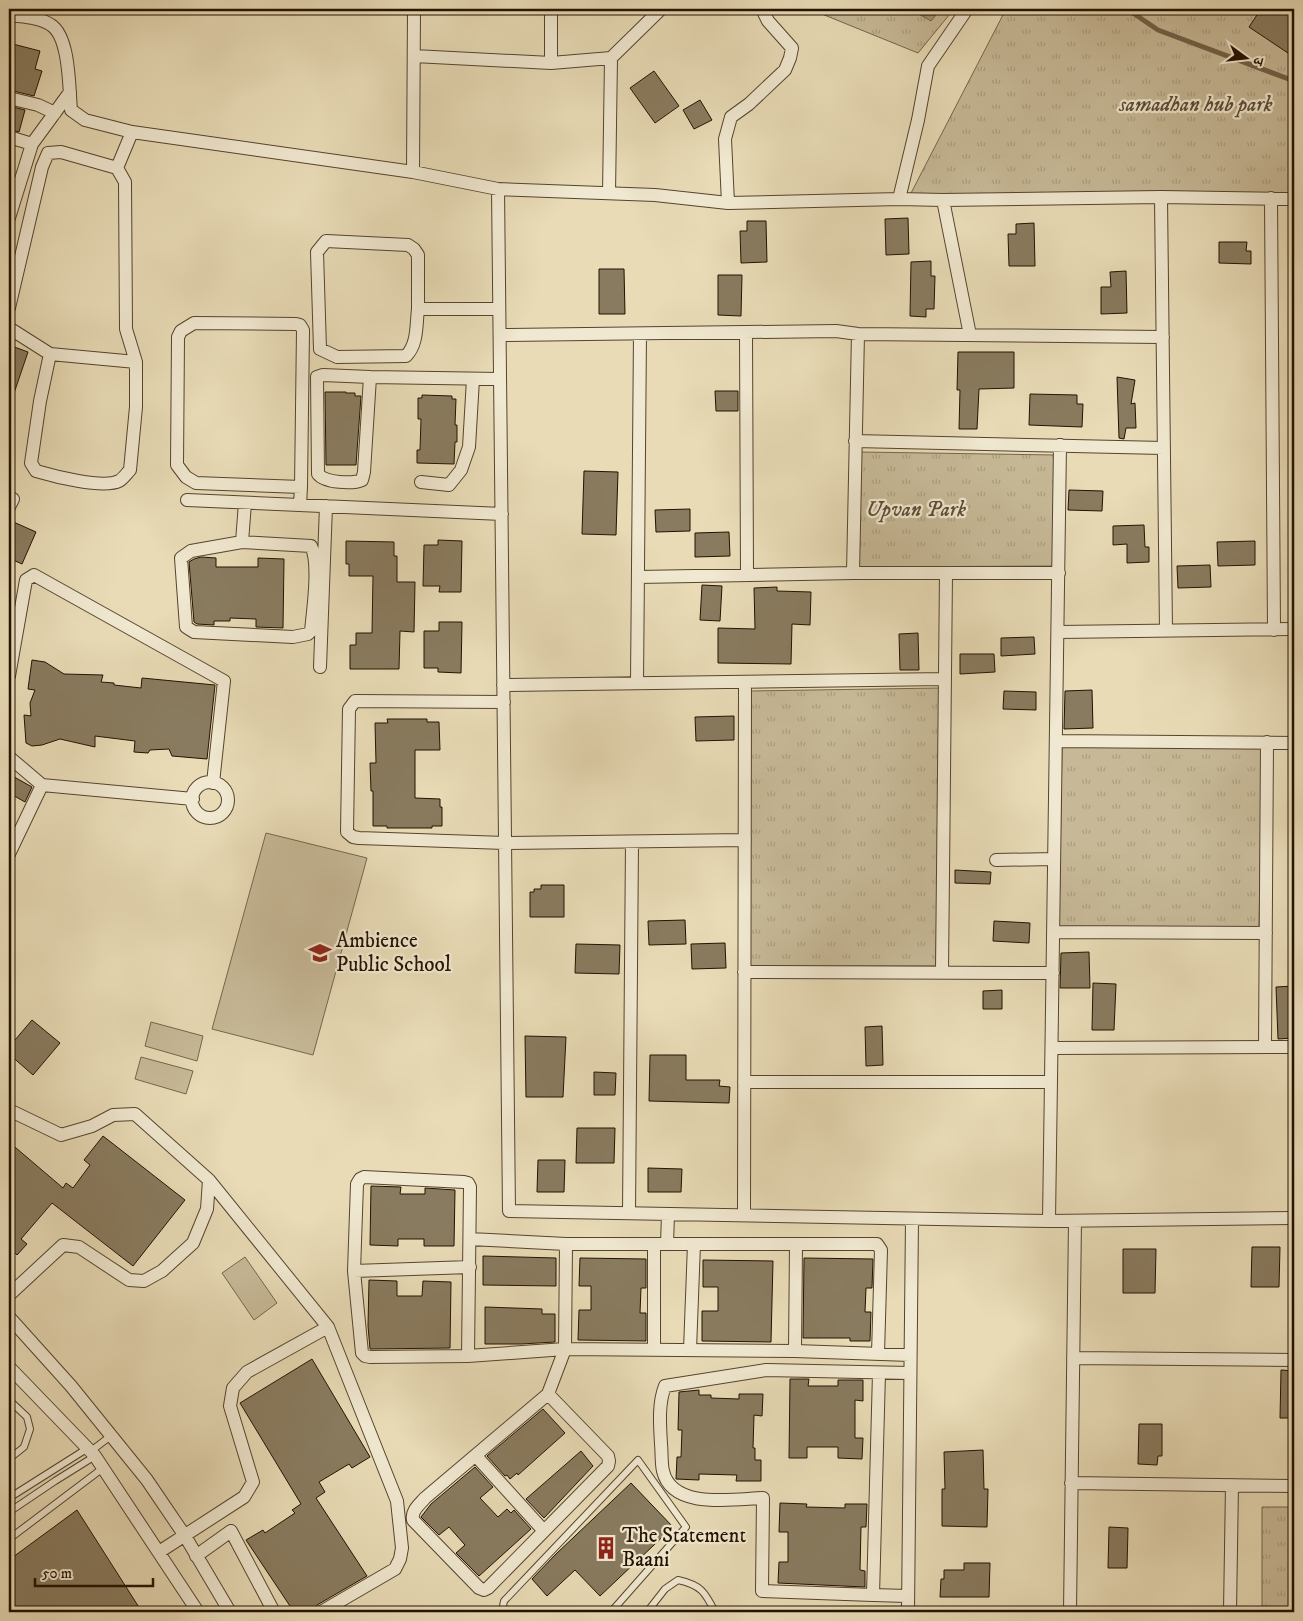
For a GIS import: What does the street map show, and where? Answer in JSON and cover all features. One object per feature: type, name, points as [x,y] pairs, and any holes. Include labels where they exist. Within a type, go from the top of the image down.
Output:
[{"type":"street","points":[[413,172],[414,9]]},
{"type":"street","points":[[551,9],[551,63]]},
{"type":"street","points":[[414,56],[551,63],[610,58],[662,9]]},
{"type":"street","points":[[728,203],[725,139],[731,117],[749,104],[785,70],[792,48],[768,21],[762,9]]},
{"type":"street","points":[[899,199],[918,120],[928,66],[967,9]]},
{"type":"street","points":[[9,15],[39,20],[50,24],[56,30],[61,39],[66,59],[71,110],[85,120],[132,132],[413,172],[498,189],[654,195],[728,203],[899,199],[1161,197],[1294,199]]},
{"type":"street","points":[[610,58],[610,194]]},
{"type":"street","points":[[9,218],[12,199],[32,144],[70,92]]},
{"type":"street","points":[[9,98],[38,105],[55,113]]},
{"type":"street","points":[[118,168],[132,132]]},
{"type":"street","points":[[9,137],[32,144]]},
{"type":"street","points":[[9,308],[42,167],[48,153],[61,152],[118,168],[125,182],[126,329],[136,362],[136,407],[130,470],[118,481],[100,483],[59,478],[36,471],[31,463],[40,401],[50,354]]},
{"type":"street","points":[[498,189],[509,1211],[1049,1221],[1294,1218]]},
{"type":"street","points":[[1161,197],[1166,631]]},
{"type":"street","points":[[1271,198],[1274,630]]},
{"type":"street","points":[[943,200],[970,335]]},
{"type":"street","points":[[326,241],[408,245],[418,255],[418,309],[415,341],[412,350],[406,356],[337,358],[329,355],[320,349],[317,252],[326,241]]},
{"type":"street","points":[[418,309],[499,309]]},
{"type":"street","points":[[300,505],[301,487],[303,330],[296,324],[194,323],[181,331],[178,337],[176,465],[186,477],[196,483],[301,487]]},
{"type":"street","points":[[9,328],[50,354],[136,362]]},
{"type":"street","points":[[500,335],[836,331],[858,334],[1163,337]]},
{"type":"street","points":[[746,333],[747,575]]},
{"type":"street","points":[[637,683],[640,334]]},
{"type":"street","points":[[853,574],[858,334]]},
{"type":"street","points":[[370,377],[362,480],[356,483],[325,480],[318,474],[317,377],[323,375],[500,379]]},
{"type":"street","points":[[421,482],[449,485],[461,470],[469,447],[473,379]]},
{"type":"street","points":[[855,441],[1164,448]]},
{"type":"street","points":[[1049,1221],[1060,445]]},
{"type":"street","points":[[9,497],[13,499],[9,507]]},
{"type":"street","points":[[187,500],[502,514]]},
{"type":"street","points":[[242,542],[245,503]]},
{"type":"street","points":[[320,666],[326,506]]},
{"type":"street","points":[[242,542],[311,546],[314,551],[315,566],[311,630],[308,634],[293,637],[194,632],[186,627],[180,558],[190,551],[242,542]]},
{"type":"street","points":[[942,972],[946,573]]},
{"type":"street","points":[[638,577],[1059,573]]},
{"type":"street","points":[[9,676],[26,580],[34,575],[224,681],[213,783]]},
{"type":"street","points":[[1058,632],[1294,630]]},
{"type":"street","points":[[503,685],[945,679]]},
{"type":"street","points":[[744,1215],[745,682]]},
{"type":"street","points":[[504,702],[355,701],[349,709],[348,832],[353,837],[358,838],[505,843],[745,840]]},
{"type":"street","points":[[1056,741],[1294,742]]},
{"type":"street","points":[[1265,1047],[1267,742]]},
{"type":"street","points":[[9,757],[42,785],[193,799]]},
{"type":"street","points":[[213,783],[224,788],[228,799],[226,810],[216,817],[205,818],[196,810],[193,799],[194,793],[202,785],[213,783]]},
{"type":"street","points":[[9,854],[42,785]]},
{"type":"street","points":[[629,1213],[632,842]]},
{"type":"street","points":[[996,860],[1054,859]]},
{"type":"street","points":[[1053,932],[1266,933]]},
{"type":"street","points":[[744,972],[1053,972]]},
{"type":"street","points":[[1052,1048],[1294,1047]]},
{"type":"street","points":[[744,1082],[1051,1082]]},
{"type":"street","points":[[9,1110],[61,1135],[92,1126],[113,1115],[135,1114],[209,1180],[328,1327],[397,1501],[402,1548],[400,1559],[395,1568],[321,1612]]},
{"type":"street","points":[[468,1356],[470,1186],[468,1183],[364,1177],[360,1179],[357,1184],[354,1270],[362,1352],[365,1356],[468,1356],[565,1349],[795,1351],[910,1355]]},
{"type":"street","points":[[9,1295],[63,1245],[79,1247],[129,1280],[144,1281],[162,1271],[193,1243],[207,1209],[209,1180]]},
{"type":"street","points":[[654,1350],[661,1244],[668,1214]]},
{"type":"street","points":[[908,1612],[912,1218]]},
{"type":"street","points":[[1070,1612],[1075,1221]]},
{"type":"street","points":[[470,1239],[566,1244],[877,1244],[881,1250],[878,1354]]},
{"type":"street","points":[[548,1394],[608,1456],[608,1466],[484,1590],[479,1588],[413,1520],[413,1511],[425,1498],[548,1394],[565,1349],[566,1244]]},
{"type":"street","points":[[690,1350],[694,1244]]},
{"type":"street","points":[[795,1351],[796,1245]]},
{"type":"street","points":[[354,1270],[470,1267]]},
{"type":"street","points":[[9,1317],[71,1386],[147,1480],[185,1536],[230,1612]]},
{"type":"street","points":[[159,1552],[244,1497],[253,1482],[230,1406],[233,1388],[247,1372],[328,1327]]},
{"type":"street","points":[[1073,1358],[1294,1360]]},
{"type":"street","points":[[9,1367],[91,1451],[198,1612]]},
{"type":"street","points":[[908,1596],[762,1591],[762,1498],[696,1499],[674,1490],[663,1472],[660,1431],[661,1396],[664,1386],[766,1370],[909,1374]]},
{"type":"street","points":[[873,1595],[879,1373]]},
{"type":"street","points":[[476,1456],[544,1531]]},
{"type":"street","points":[[1071,1483],[1294,1486]]},
{"type":"street","points":[[1230,1612],[1232,1485]]},
{"type":"street","points":[[196,1556],[231,1531],[274,1612]]},
{"type":"lane","points":[[9,1400],[27,1417],[30,1430],[24,1447],[9,1459]]},
{"type":"lane","points":[[9,1512],[54,1481],[112,1436]]},
{"type":"lane","points":[[9,1498],[91,1451]]},
{"type":"lane","points":[[504,1612],[502,1611],[504,1601],[638,1460],[686,1527],[611,1612]]},
{"type":"lane","points":[[9,1539],[103,1468]]},
{"type":"lane","points":[[647,1612],[665,1589],[678,1580],[691,1583],[704,1592],[715,1612]]},
{"type":"green space","points":[[813,9],[954,9],[918,53]]},
{"type":"green space","name":"samadhan hub park","points":[[1006,9],[1294,9],[1294,202],[909,197]]},
{"type":"green space","name":"Upvan Park","points":[[860,452],[1055,455],[1053,566],[859,567]]},
{"type":"green space","points":[[940,688],[936,966],[750,966],[750,691]]},
{"type":"green space","points":[[1062,747],[1262,747],[1259,928],[1059,928]]},
{"type":"green space","name":"Ambience Public School","points":[[266,833],[367,858],[313,1055],[212,1029]]},
{"type":"green space","points":[[151,1022],[203,1036],[197,1061],[145,1046]]},
{"type":"green space","points":[[141,1057],[193,1071],[186,1094],[135,1079]]},
{"type":"green space","points":[[245,1257],[277,1303],[254,1320],[222,1273]]},
{"type":"green space","points":[[1262,1507],[1294,1507],[1294,1612],[1262,1612]]},
{"type":"shaded area","points":[[910,9],[941,9],[931,21]]},
{"type":"building","points":[[1261,9],[1286,9],[1294,14],[1294,57],[1249,27]]},
{"type":"building","points":[[9,43],[40,51],[35,69],[42,71],[34,96],[9,90]]},
{"type":"building","points":[[654,71],[679,106],[655,123],[630,88]]},
{"type":"building","points":[[700,100],[712,120],[694,129],[683,110]]},
{"type":"building","points":[[9,106],[25,110],[19,132],[9,129]]},
{"type":"building","points":[[908,218],[909,254],[886,255],[885,219]]},
{"type":"building","points":[[747,221],[766,221],[767,262],[741,263],[740,231],[747,231]]},
{"type":"building","points":[[1034,223],[1035,266],[1009,266],[1008,234],[1016,234],[1016,224]]},
{"type":"building","points":[[1219,242],[1247,242],[1246,251],[1251,251],[1251,264],[1219,263]]},
{"type":"building","points":[[931,261],[931,276],[935,276],[934,309],[926,309],[926,317],[910,316],[911,262]]},
{"type":"building","points":[[599,269],[624,269],[625,314],[599,314]]},
{"type":"building","points":[[1126,271],[1127,313],[1101,314],[1101,287],[1111,287],[1110,272]]},
{"type":"building","points":[[718,275],[742,275],[741,316],[718,315]]},
{"type":"building","points":[[9,345],[28,352],[11,402],[9,402]]},
{"type":"building","points":[[958,352],[1014,352],[1014,388],[979,389],[977,429],[959,429],[960,390],[957,390]]},
{"type":"building","points":[[1117,377],[1135,380],[1131,404],[1135,403],[1136,428],[1126,428],[1124,439],[1119,438]]},
{"type":"building","points":[[715,391],[738,391],[738,411],[716,411]]},
{"type":"building","points":[[325,392],[355,393],[355,396],[361,396],[356,465],[326,465]]},
{"type":"building","points":[[1030,394],[1077,395],[1077,404],[1083,404],[1082,427],[1029,425]]},
{"type":"building","points":[[422,395],[452,396],[452,399],[456,399],[455,425],[457,425],[457,442],[455,442],[454,464],[417,463],[417,450],[420,450],[421,419],[418,419],[418,398],[422,398]]},
{"type":"building","points":[[584,471],[618,472],[616,535],[582,534]]},
{"type":"building","points":[[1069,490],[1103,491],[1102,511],[1068,510]]},
{"type":"building","points":[[690,509],[690,531],[656,532],[655,510]]},
{"type":"building","points":[[9,520],[36,532],[22,564],[9,558]]},
{"type":"building","points":[[1144,525],[1145,547],[1149,547],[1149,562],[1127,563],[1127,544],[1113,545],[1113,526]]},
{"type":"building","points":[[729,532],[730,556],[695,557],[695,533]]},
{"type":"building","points":[[438,540],[462,541],[461,592],[439,592],[440,586],[423,586],[424,545],[438,545]]},
{"type":"building","points":[[346,541],[394,542],[394,556],[397,556],[397,582],[415,582],[414,632],[400,631],[399,669],[350,669],[350,645],[356,645],[356,633],[372,633],[373,576],[349,576],[349,564],[346,564]]},
{"type":"building","points":[[1255,541],[1255,565],[1218,566],[1217,542]]},
{"type":"building","points":[[201,557],[216,558],[216,567],[258,567],[258,558],[284,559],[283,628],[256,627],[256,619],[230,618],[230,621],[214,621],[214,625],[197,624],[194,622],[189,562]]},
{"type":"building","points":[[1210,565],[1211,587],[1178,588],[1177,566]]},
{"type":"building","points":[[702,585],[722,586],[720,621],[700,620]]},
{"type":"building","points":[[777,587],[777,591],[811,592],[810,625],[792,624],[791,664],[718,663],[718,628],[755,629],[754,588]]},
{"type":"building","points":[[439,622],[462,622],[461,673],[438,672],[438,668],[424,668],[424,631],[439,631]]},
{"type":"building","points":[[918,633],[919,670],[900,670],[899,634]]},
{"type":"building","points":[[1034,637],[1035,654],[1001,656],[1001,638]]},
{"type":"building","points":[[960,654],[994,654],[995,672],[960,674]]},
{"type":"building","points":[[32,660],[45,662],[64,674],[103,675],[101,682],[114,683],[114,685],[141,688],[142,678],[215,685],[207,759],[172,756],[169,749],[150,750],[148,753],[134,752],[135,741],[95,736],[95,747],[60,739],[42,745],[32,746],[26,743],[24,715],[31,716],[30,703],[35,690],[28,689]]},
{"type":"building","points":[[1092,690],[1093,728],[1064,729],[1065,691]]},
{"type":"building","points":[[1004,691],[1036,692],[1036,710],[1003,709]]},
{"type":"building","points":[[734,716],[734,740],[696,741],[695,717]]},
{"type":"building","points":[[387,719],[427,719],[427,722],[439,722],[440,750],[415,750],[415,798],[440,799],[442,826],[432,826],[432,828],[387,828],[387,826],[373,826],[373,791],[371,791],[370,763],[376,763],[375,723],[388,723]]},
{"type":"building","points":[[9,774],[32,787],[25,802],[9,793]]},
{"type":"building","points":[[955,870],[991,872],[990,884],[955,883]]},
{"type":"building","points":[[541,885],[564,885],[564,917],[530,917],[530,892],[534,892],[534,889],[541,889]]},
{"type":"building","points":[[685,920],[686,944],[649,945],[648,921]]},
{"type":"building","points":[[994,921],[1030,923],[1029,943],[993,941]]},
{"type":"building","points":[[725,943],[726,968],[692,969],[691,944]]},
{"type":"building","points":[[576,944],[620,945],[619,974],[575,973]]},
{"type":"building","points":[[1089,952],[1090,988],[1060,988],[1061,953]]},
{"type":"building","points":[[1093,983],[1116,984],[1114,1030],[1092,1030]]},
{"type":"building","points":[[1294,986],[1294,1038],[1278,1039],[1276,987]]},
{"type":"building","points":[[1002,990],[1002,1009],[983,1009],[983,991]]},
{"type":"building","points":[[32,1020],[60,1043],[33,1075],[9,1054],[9,1047]]},
{"type":"building","points":[[882,1026],[883,1065],[866,1066],[865,1027]]},
{"type":"building","points":[[525,1036],[566,1037],[563,1097],[526,1097]]},
{"type":"building","points":[[650,1055],[686,1055],[686,1080],[720,1080],[719,1086],[730,1087],[729,1103],[649,1101]]},
{"type":"building","points":[[594,1072],[616,1073],[615,1095],[594,1095]]},
{"type":"building","points":[[577,1128],[615,1128],[614,1163],[576,1163]]},
{"type":"building","points":[[103,1136],[185,1200],[133,1266],[52,1203],[21,1239],[27,1244],[17,1255],[12,1250],[9,1254],[9,1142],[63,1188],[66,1183],[73,1188],[90,1165],[84,1160]]},
{"type":"building","points":[[538,1160],[565,1160],[564,1192],[537,1192]]},
{"type":"building","points":[[648,1168],[682,1169],[681,1192],[648,1192]]},
{"type":"building","points":[[371,1186],[401,1187],[400,1194],[425,1194],[425,1188],[455,1190],[454,1246],[424,1246],[424,1239],[398,1239],[398,1246],[370,1245]]},
{"type":"building","points":[[1252,1247],[1280,1247],[1279,1287],[1251,1287]]},
{"type":"building","points":[[1123,1249],[1156,1249],[1155,1293],[1123,1293]]},
{"type":"building","points":[[483,1256],[556,1258],[556,1286],[483,1285]]},
{"type":"building","points":[[580,1258],[646,1259],[646,1288],[641,1288],[640,1313],[646,1313],[646,1341],[578,1340],[579,1310],[591,1310],[591,1286],[579,1286]]},
{"type":"building","points":[[804,1258],[873,1259],[872,1288],[866,1288],[865,1312],[871,1312],[870,1341],[850,1341],[850,1338],[803,1338]]},
{"type":"building","points":[[703,1260],[773,1261],[771,1342],[702,1341],[702,1311],[718,1311],[718,1287],[703,1287]]},
{"type":"building","points":[[369,1280],[397,1281],[397,1296],[422,1296],[423,1281],[451,1282],[450,1348],[370,1349],[368,1326]]},
{"type":"building","points":[[485,1307],[542,1309],[542,1314],[555,1314],[555,1342],[485,1344]]},
{"type":"building","points":[[312,1359],[370,1457],[352,1468],[349,1464],[319,1482],[325,1492],[316,1498],[367,1576],[317,1605],[313,1612],[294,1612],[246,1540],[263,1530],[265,1533],[295,1513],[292,1510],[301,1504],[240,1403]]},
{"type":"building","points":[[1281,1370],[1294,1371],[1294,1418],[1280,1418]]},
{"type":"building","points":[[790,1379],[809,1379],[808,1386],[838,1386],[838,1380],[863,1380],[863,1401],[855,1400],[855,1438],[863,1438],[862,1459],[838,1458],[838,1447],[807,1447],[807,1458],[789,1458]]},
{"type":"building","points":[[699,1390],[699,1395],[711,1395],[711,1398],[739,1399],[739,1394],[763,1394],[762,1416],[754,1415],[753,1448],[755,1448],[755,1460],[761,1460],[761,1481],[736,1481],[737,1475],[699,1474],[699,1480],[676,1479],[677,1457],[681,1457],[682,1430],[678,1430],[679,1392]]},
{"type":"building","points":[[543,1409],[565,1433],[518,1475],[517,1473],[510,1479],[487,1456]]},
{"type":"building","points":[[1139,1424],[1162,1424],[1162,1456],[1158,1456],[1157,1465],[1138,1464]]},
{"type":"building","points":[[983,1450],[984,1489],[988,1489],[987,1527],[942,1526],[942,1489],[945,1489],[944,1452]]},
{"type":"building","points":[[581,1451],[593,1466],[544,1518],[526,1499]]},
{"type":"building","points":[[475,1467],[493,1487],[480,1498],[498,1517],[507,1509],[511,1513],[514,1510],[531,1529],[479,1576],[456,1553],[465,1545],[449,1527],[439,1535],[421,1517],[431,1504]]},
{"type":"building","name":"The Statement Baani","points":[[631,1483],[673,1527],[600,1596],[575,1570],[547,1596],[532,1579]]},
{"type":"building","points":[[780,1503],[807,1504],[806,1507],[845,1508],[845,1504],[867,1504],[866,1527],[861,1527],[860,1570],[865,1571],[865,1587],[778,1583],[779,1562],[788,1562],[788,1532],[779,1532]]},
{"type":"building","points":[[77,1510],[142,1612],[9,1612],[9,1560]]},
{"type":"building","points":[[1109,1527],[1128,1528],[1127,1568],[1108,1568]]},
{"type":"building","points":[[964,1563],[990,1563],[989,1597],[940,1597],[941,1579],[944,1579],[944,1570],[964,1570]]},
{"type":"waterway","points":[[1127,9],[1158,30],[1294,81]]},
{"type":"place","name":"Ambience Public School","points":[[320,953]]},
{"type":"place","name":"The Statement Baani","points":[[606,1548]]}]
